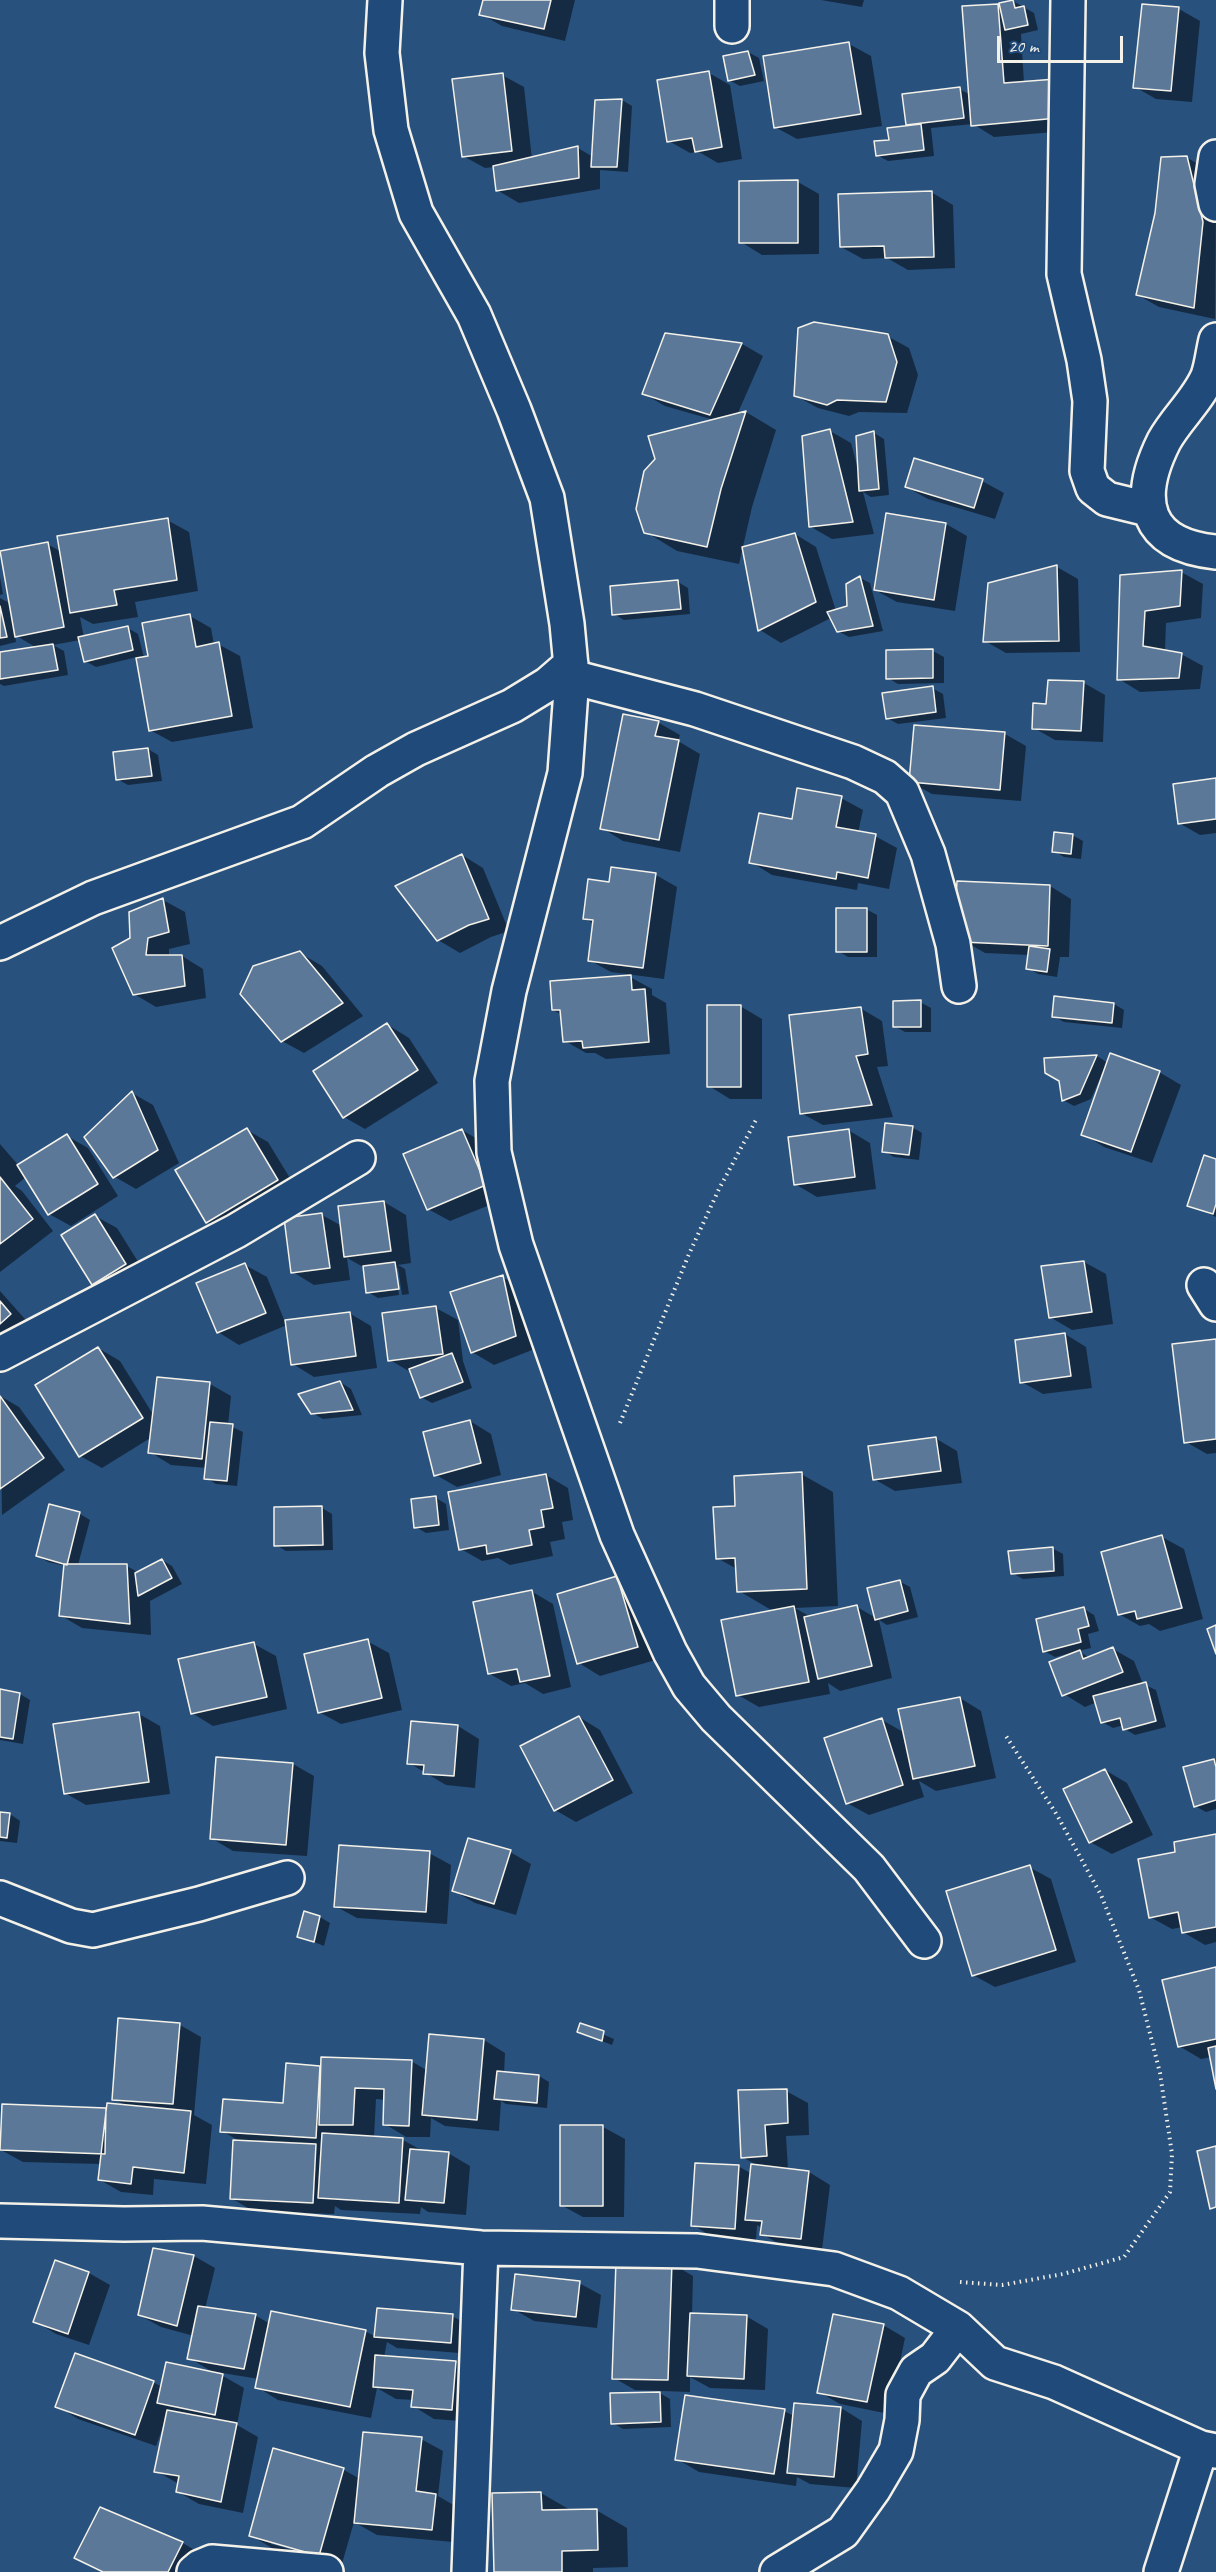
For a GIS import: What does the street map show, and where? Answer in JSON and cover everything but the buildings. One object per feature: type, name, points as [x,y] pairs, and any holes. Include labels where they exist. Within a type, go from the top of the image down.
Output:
[{"type":"street","points":[[385,0],[382,53],[391,130],[416,213],[474,315],[514,410],[547,498],[572,670],[565,773],[509,991],[492,1081],[494,1152],[516,1245],[617,1535],[670,1652],[689,1686],[716,1718],[869,1869],[924,1941]]},
{"type":"street","points":[[1068,0],[1064,274],[1084,360],[1090,402],[1087,471],[1093,488],[1107,499],[1148,509]]},
{"type":"street","points":[[1216,157],[1212,184],[1216,204]]},
{"type":"street","points":[[1216,340],[1207,377],[1164,442],[1150,484],[1148,509],[1159,531],[1192,550],[1216,552]]},
{"type":"street","points":[[0,942],[93,898],[302,822],[377,771],[417,749],[512,706],[572,670],[853,762],[885,777],[902,792],[928,854],[953,944],[959,986]]},
{"type":"street","points":[[0,1354],[236,1231],[358,1158]]},
{"type":"street","points":[[0,1898],[71,1926],[93,1930],[199,1904],[287,1878]]},
{"type":"street","points":[[0,2221],[202,2223],[481,2248],[697,2251],[834,2269],[899,2293],[958,2328],[995,2363],[1054,2382],[1208,2449],[1161,2572]]},
{"type":"street","points":[[469,2572],[481,2248]]},
{"type":"street","points":[[777,2572],[843,2532],[873,2490],[896,2451],[902,2420],[903,2395],[916,2371],[935,2358],[958,2328]]},
{"type":"street","points":[[194,2572],[212,2562],[326,2572]]},
{"type":"path","points":[[619,1425],[689,1254],[719,1189],[756,1120]]},
{"type":"path","points":[[899,2293],[952,2282],[1002,2285],[1063,2274],[1124,2257],[1170,2192],[1172,2154],[1160,2073],[1139,1990],[1101,1895],[1056,1815],[1004,1733]]}]
